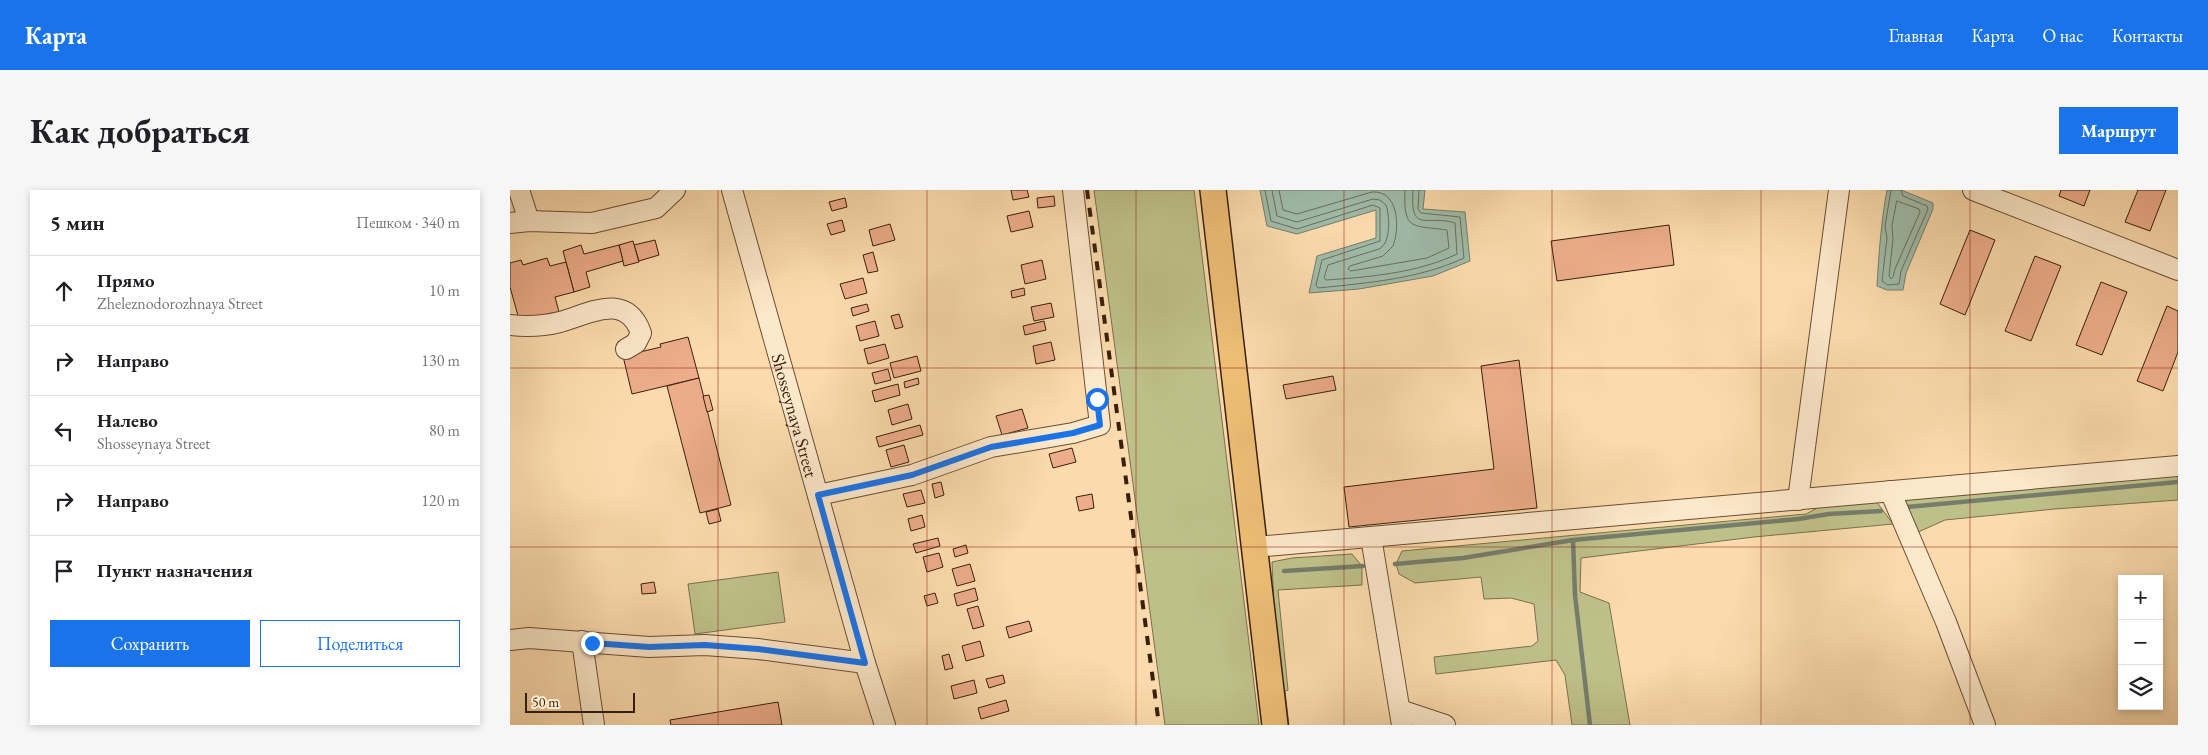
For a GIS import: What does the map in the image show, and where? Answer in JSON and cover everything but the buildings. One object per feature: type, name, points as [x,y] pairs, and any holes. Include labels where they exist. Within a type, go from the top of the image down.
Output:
[{"type":"main road","points":[[1213,190],[1275,725]]},
{"type":"street","points":[[519,190],[519,222],[592,223],[656,208],[675,190]]},
{"type":"street","name":"Shosseynaya Street","points":[[732,190],[790,402],[865,663],[885,725]]},
{"type":"street","points":[[818,495],[912,475],[991,447],[1073,433],[1100,425],[1073,190]]},
{"type":"street","points":[[1798,500],[1839,190]]},
{"type":"street","points":[[1973,190],[2178,270]]},
{"type":"street","points":[[510,325],[525,327],[560,322],[596,310],[609,308],[621,310],[632,317],[641,333],[636,343],[626,349]]},
{"type":"street","points":[[1254,547],[2178,466]]},
{"type":"street","points":[[1890,491],[1946,622],[1985,725]]},
{"type":"street","points":[[1371,537],[1401,717],[1445,725]]},
{"type":"street","points":[[510,640],[529,638],[649,647],[705,645],[865,663]]},
{"type":"street","points":[[582,642],[594,725]]},
{"type":"green space","points":[[1094,190],[1194,190],[1259,725],[1165,725]]},
{"type":"green space","points":[[2178,472],[2178,500],[2055,509],[1945,520],[1916,533],[1902,500]]},
{"type":"green space","points":[[1876,501],[1893,524],[1754,537],[1581,558],[1580,592],[1609,603],[1630,725],[1572,725],[1565,675],[1556,660],[1436,674],[1434,657],[1532,646],[1538,641],[1534,604],[1511,598],[1484,599],[1481,577],[1415,583],[1399,574],[1396,564],[1402,551],[1806,514],[1821,506]]},
{"type":"green space","points":[[1352,554],[1362,566],[1362,585],[1278,590],[1288,690],[1285,691],[1289,725],[1284,725],[1276,650],[1272,562],[1292,558]]},
{"type":"green space","points":[[778,572],[785,622],[695,634],[688,584]]},
{"type":"water","points":[[1260,190],[1425,190],[1423,209],[1465,212],[1470,261],[1433,276],[1359,289],[1309,293],[1317,256],[1376,238],[1376,210],[1297,234],[1267,226]]},
{"type":"water","points":[[1887,190],[1901,190],[1933,203],[1933,209],[1906,273],[1903,290],[1887,290],[1877,286],[1879,250]]},
{"type":"waterway","points":[[1907,507],[2178,482]]},
{"type":"waterway","points":[[1395,564],[1463,558],[1573,540],[1798,519],[1829,514],[1881,511]]},
{"type":"waterway","points":[[1573,540],[1575,595],[1590,725]]},
{"type":"waterway","points":[[1284,571],[1363,566]]},
{"type":"railway","points":[[1087,190],[1159,725]]},
{"type":"route","points":[[592,643],[649,647],[705,645],[758,649],[865,663],[818,495],[843,488],[912,475],[991,447],[1073,433],[1100,425],[1097,399]]}]
